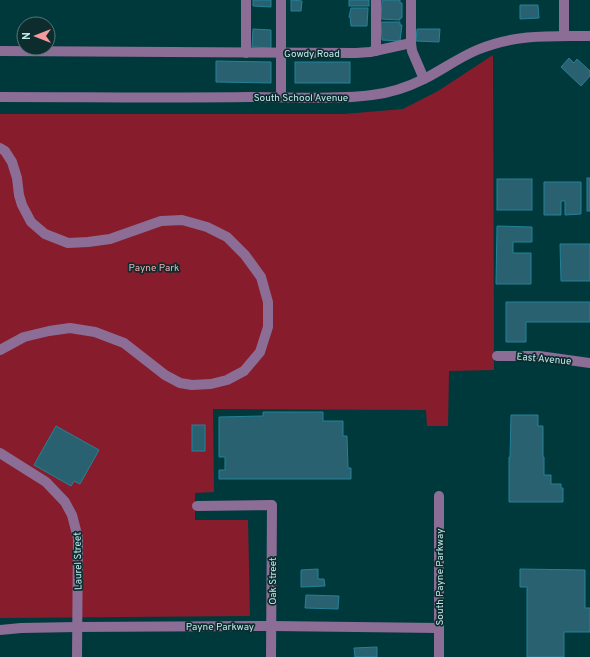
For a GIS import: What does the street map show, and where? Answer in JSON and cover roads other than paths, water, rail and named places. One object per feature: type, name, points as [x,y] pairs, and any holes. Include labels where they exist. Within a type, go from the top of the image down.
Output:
[{"type":"street","points":[[246,0],[246,53]]},
{"type":"street","points":[[281,0],[281,97]]},
{"type":"street","points":[[376,0],[376,51]]},
{"type":"street","points":[[411,0],[412,51],[424,79]]},
{"type":"street","points":[[564,0],[564,36]]},
{"type":"street","name":"South School Avenue","points":[[0,96],[350,97],[372,95],[393,91],[424,79],[467,54],[499,42],[536,36],[590,36]]},
{"type":"street","name":"Gowdy Road","points":[[0,51],[281,54],[360,53],[411,43]]},
{"type":"street","points":[[0,148],[5,151],[12,162],[17,178],[22,205],[31,222],[46,234],[68,243],[110,239],[161,221],[182,220],[207,227],[227,237],[245,255],[261,277],[268,302],[268,327],[260,352],[244,371],[227,380],[211,384],[192,385],[180,383],[165,375],[124,343],[95,332],[70,328],[49,331],[24,337],[0,350]]},
{"type":"street","name":"East Avenue","points":[[498,356],[539,356],[590,362]]},
{"type":"street","name":"Laurel Street","points":[[0,453],[46,482],[65,502],[72,515],[78,538],[77,657]]},
{"type":"street","name":"South Payne Parkway","points":[[439,657],[440,496]]},
{"type":"street","name":"Oak Street","points":[[197,506],[272,505],[271,657]]},
{"type":"street","name":"Payne Parkway","points":[[0,630],[16,628],[77,627],[272,626],[440,628]]},
{"type":"park label","name":"Payne Park","points":[[154,267]]}]
